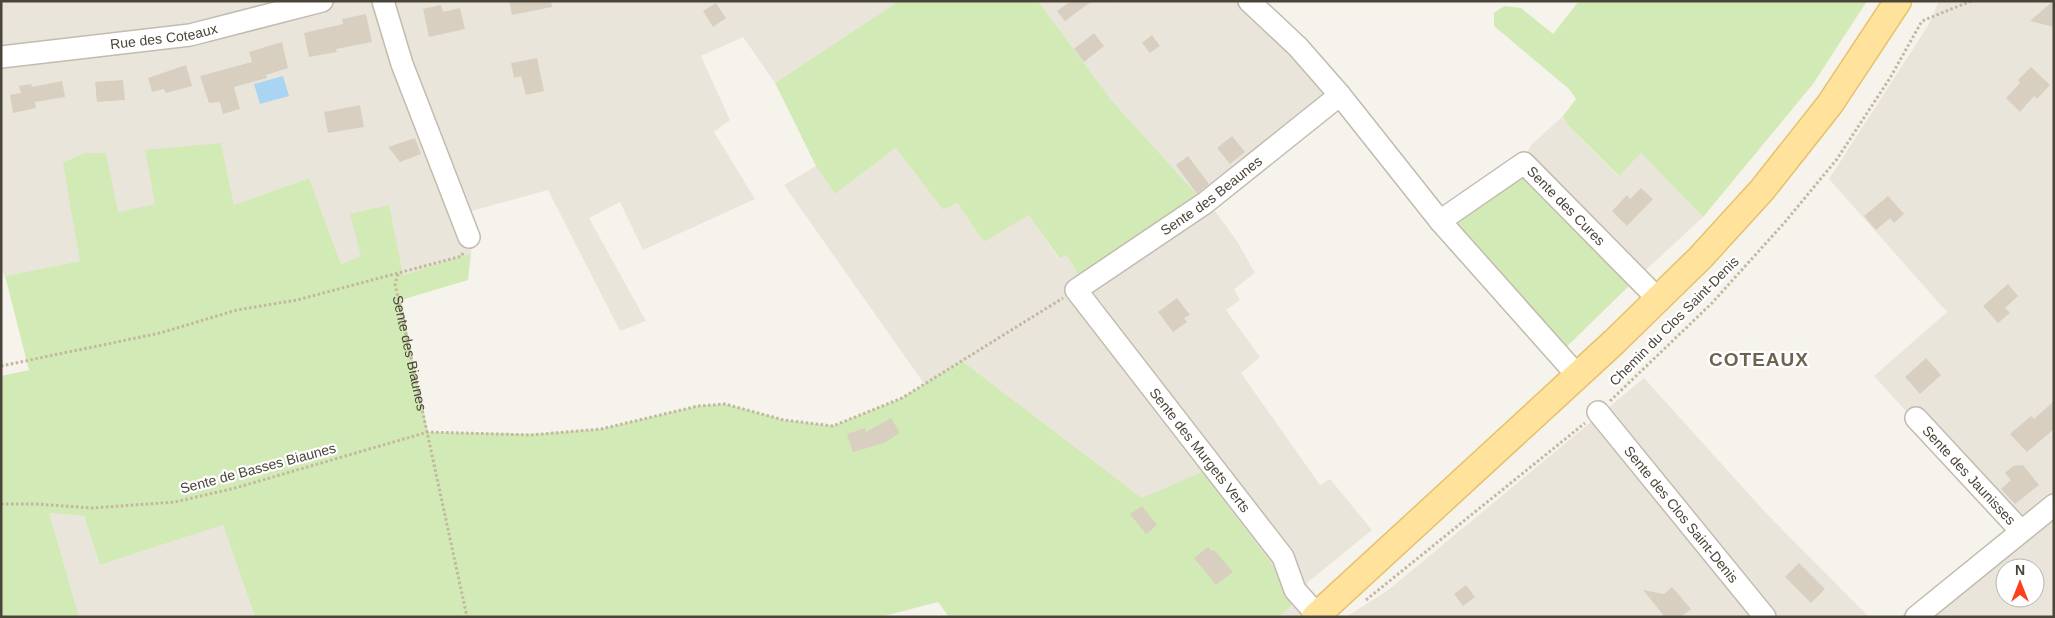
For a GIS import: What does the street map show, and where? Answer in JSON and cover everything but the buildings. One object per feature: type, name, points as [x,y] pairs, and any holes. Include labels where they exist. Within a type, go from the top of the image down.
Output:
[{"type":"main road","points":[[1317,616],[1659,300],[1719,238],[1778,170],[1830,104],[1898,1]]},
{"type":"street","name":"Rue des Coteaux","points":[[1,57],[190,35],[321,1]]},
{"type":"street","points":[[383,1],[402,64],[469,237]]},
{"type":"street","points":[[1249,1],[1298,47],[1340,95],[1440,221],[1577,375]]},
{"type":"street","name":"Sente des Beaunes","points":[[1076,290],[1205,203],[1340,95]]},
{"type":"street","name":"Sente des Cures","points":[[1440,221],[1524,163],[1659,300]]},
{"type":"street","name":"Sente des Murgets Verts","points":[[1076,290],[1283,557],[1294,590],[1317,616]]},
{"type":"street","name":"Sente des Clos Saint-Denis","points":[[1598,412],[1765,617]]},
{"type":"street","name":"Sente des Jaunisses","points":[[1916,418],[2021,531]]},
{"type":"street","points":[[1916,617],[2054,505]]},
{"type":"path","name":"Chemin du Clos Saint-Denis","points":[[1364,602],[1598,412],[1712,303],[1785,222],[1837,158],[1890,78],[1922,21],[1971,1]]},
{"type":"path","points":[[1,366],[160,333],[237,310],[297,300],[462,256],[469,237]]},
{"type":"path","name":"Sente des Biaunes","points":[[398,273],[395,284],[467,617]]},
{"type":"path","name":"Sente de Basses Biaunes","points":[[1,504],[36,504],[92,508],[175,502],[236,488],[428,432],[531,434],[601,430],[698,406],[725,404],[784,420],[833,426],[902,398],[1076,290]]},
{"type":"shaded area","points":[[1,1],[899,1],[775,83],[743,37],[701,56],[730,120],[714,132],[755,199],[643,250],[620,202],[589,218],[646,321],[620,331],[548,190],[464,213],[473,233],[471,253],[403,275],[362,256],[341,264],[309,178],[234,205],[221,144],[155,204],[118,212],[80,261],[5,276],[1,270]]},
{"type":"shaded area","points":[[1038,1],[1112,1],[1114,3],[1116,1],[1255,1],[1340,95],[1210,204],[1237,241],[1255,273],[1234,289],[1240,300],[1226,310],[1260,357],[1241,373],[1320,485],[1330,479],[1372,530],[1308,582],[1298,599],[1142,498],[962,361],[925,385],[784,185],[816,166],[835,194],[896,148],[943,210],[957,203],[984,242],[1029,214],[1058,258],[1067,254],[1082,281],[1200,198],[1112,101]]},
{"type":"shaded area","points":[[1939,1],[2054,1],[2054,617],[1900,617],[2012,528],[1874,376],[1947,312],[1829,179],[1929,24]]},
{"type":"shaded area","points":[[1563,116],[1566,123],[1618,176],[1641,153],[1703,217],[1634,281],[1525,157],[1531,145]]},
{"type":"shaded area","points":[[1644,378],[1765,512],[1869,617],[1346,617],[1387,591]]},
{"type":"shaded area","points":[[48,513],[84,516],[100,565],[223,525],[255,617],[79,617]]},
{"type":"shaded area","points":[[1298,599],[1308,617],[1279,617]]},
{"type":"green space","points":[[899,1],[1038,1],[1112,101],[1200,198],[1082,281],[1067,255],[1059,258],[1029,215],[984,242],[957,203],[943,210],[896,148],[835,194],[816,166],[775,83]]},
{"type":"green space","points":[[1579,1],[1867,1],[1813,84],[1703,217],[1641,153],[1619,176],[1566,123],[1563,116],[1576,99],[1569,89],[1494,26],[1494,13],[1504,6],[1521,8],[1553,34]]},
{"type":"green space","points":[[221,143],[234,205],[309,178],[341,264],[361,256],[350,214],[389,205],[403,275],[471,253],[468,280],[401,300],[428,432],[531,434],[601,429],[698,406],[725,404],[784,420],[833,426],[902,398],[962,361],[1142,498],[1202,472],[1298,599],[1279,617],[949,617],[938,602],[880,617],[255,617],[223,525],[100,565],[84,516],[49,513],[79,617],[1,617],[1,376],[29,370],[5,276],[80,261],[63,163],[84,153],[106,153],[118,212],[155,204],[145,150]]},
{"type":"green space","points":[[1525,157],[1634,281],[1552,361],[1440,221]]},
{"type":"water","points":[[283,76],[289,96],[260,104],[254,84]]},
{"type":"district","name":"COTEAUX","points":[[1759,359]]}]
